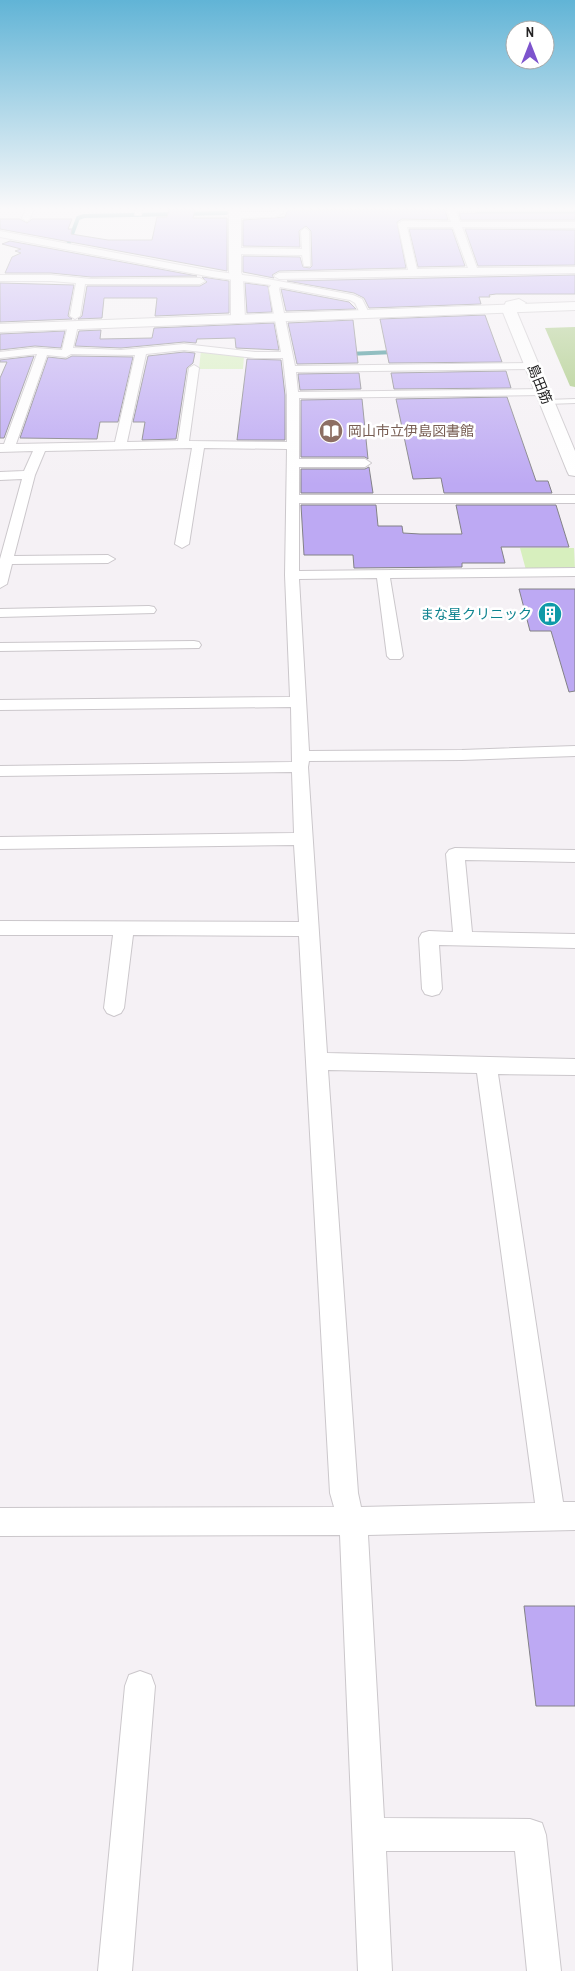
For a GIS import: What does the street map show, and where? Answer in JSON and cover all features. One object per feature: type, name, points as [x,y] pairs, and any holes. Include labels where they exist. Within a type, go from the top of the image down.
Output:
[{"type":"main road","points":[[238,301],[238,315]]},
{"type":"main road","points":[[279,314],[362,309],[575,305]]},
{"type":"main road","points":[[0,321],[514,306]]},
{"type":"main road","name":"島田筋","points":[[514,306],[533,366],[575,471]]},
{"type":"main road","points":[[0,321],[238,315]]},
{"type":"main road","points":[[0,328],[74,320]]},
{"type":"street","points":[[67,351],[78,301]]},
{"type":"street","points":[[276,301],[290,369],[293,395],[292,575],[303,839],[344,1493],[356,1542],[375,1971]]},
{"type":"street","points":[[359,301],[362,309]]},
{"type":"street","points":[[0,355],[43,351],[66,354],[67,351],[141,352],[184,347],[255,355],[287,355]]},
{"type":"street","points":[[43,351],[4,448],[182,444],[198,446],[292,446]]},
{"type":"street","points":[[120,446],[141,352]]},
{"type":"street","points":[[290,369],[533,366]]},
{"type":"street","points":[[182,444],[194,368]]},
{"type":"street","points":[[293,395],[545,397]]},
{"type":"street","points":[[182,544],[198,446]]},
{"type":"street","points":[[0,584],[7,532],[40,447]]},
{"type":"street","points":[[292,463],[365,463]]},
{"type":"street","points":[[0,476],[29,475]]},
{"type":"street","points":[[293,499],[575,499]]},
{"type":"street","points":[[3,566],[108,559]]},
{"type":"street","points":[[292,575],[575,572]]},
{"type":"street","points":[[383,575],[395,656]]},
{"type":"street","points":[[0,613],[149,610]]},
{"type":"street","points":[[0,647],[194,645]]},
{"type":"street","points":[[0,705],[298,702]]},
{"type":"street","points":[[0,771],[575,751]]},
{"type":"street","points":[[0,843],[303,839]]},
{"type":"street","points":[[463,939],[455,854],[575,856]]},
{"type":"street","points":[[114,1008],[124,927]]},
{"type":"street","points":[[0,928],[308,928]]},
{"type":"street","points":[[432,989],[429,938],[575,941]]},
{"type":"street","points":[[316,1061],[575,1067]]},
{"type":"street","points":[[0,1522],[351,1521],[563,1516],[486,1064]]},
{"type":"street","points":[[116,1971],[140,1686]]},
{"type":"street","points":[[369,1834],[530,1835],[544,1971]]},
{"type":"lane","points":[[545,397],[575,401]]},
{"type":"green space","points":[[575,327],[575,387],[570,386],[545,328]]},
{"type":"green space","points":[[201,350],[244,356],[243,369],[199,369]]},
{"type":"green space","points":[[520,548],[574,548],[575,570],[526,570]]},
{"type":"building","points":[[0,301],[71,301],[68,316],[72,319],[0,322]]},
{"type":"building","points":[[85,301],[104,301],[102,318],[78,319],[82,316]]},
{"type":"building","points":[[157,301],[229,301],[229,313],[155,316]]},
{"type":"building","points":[[246,301],[270,301],[272,312],[247,313]]},
{"type":"building","points":[[284,301],[344,301],[349,302],[356,309],[286,311]]},
{"type":"building","points":[[365,301],[480,301],[481,304],[369,308]]},
{"type":"building","points":[[485,315],[502,362],[389,363],[380,319]]},
{"type":"building","points":[[353,320],[358,363],[297,364],[288,323]]},
{"type":"building","points":[[274,323],[279,350],[236,348],[235,338],[197,339],[196,343],[184,342],[121,348],[75,346],[79,331],[101,330],[100,339],[152,338],[154,328]]},
{"type":"building","points":[[65,331],[61,348],[35,346],[0,350],[0,334]]},
{"type":"building","points":[[184,352],[195,353],[193,363],[187,368],[176,439],[142,440],[145,422],[133,422],[148,356]]},
{"type":"building","points":[[34,356],[4,438],[0,438],[0,378],[7,362],[0,362],[0,360]]},
{"type":"building","points":[[72,356],[133,357],[118,422],[100,422],[97,439],[20,438],[48,357],[66,359]]},
{"type":"building","points":[[247,359],[281,360],[285,395],[285,440],[237,440]]},
{"type":"building","points":[[506,371],[511,388],[394,389],[391,373]]},
{"type":"building","points":[[359,373],[361,389],[300,390],[298,374]]},
{"type":"building","points":[[507,397],[536,481],[548,481],[552,493],[444,493],[441,478],[413,479],[396,399]]},
{"type":"building","points":[[362,399],[368,459],[365,457],[301,457],[301,400]]},
{"type":"building","points":[[369,467],[373,493],[301,493],[301,469],[365,469]]},
{"type":"building","points":[[301,505],[376,505],[378,526],[402,526],[403,533],[462,534],[456,505],[556,505],[569,547],[501,547],[505,563],[462,563],[462,567],[354,568],[353,555],[304,555]]},
{"type":"building","name":"まな星クリニック","points":[[519,589],[575,589],[575,691],[569,692],[551,631],[530,631]]},
{"type":"building","points":[[524,1606],[575,1606],[575,1706],[536,1706]]},
{"type":"waterway","points":[[347,354],[395,352]]},
{"type":"place","name":"岡山市立伊島図書館","points":[[331,431]]},
{"type":"place","name":"まな星クリニック","points":[[550,614]]}]
